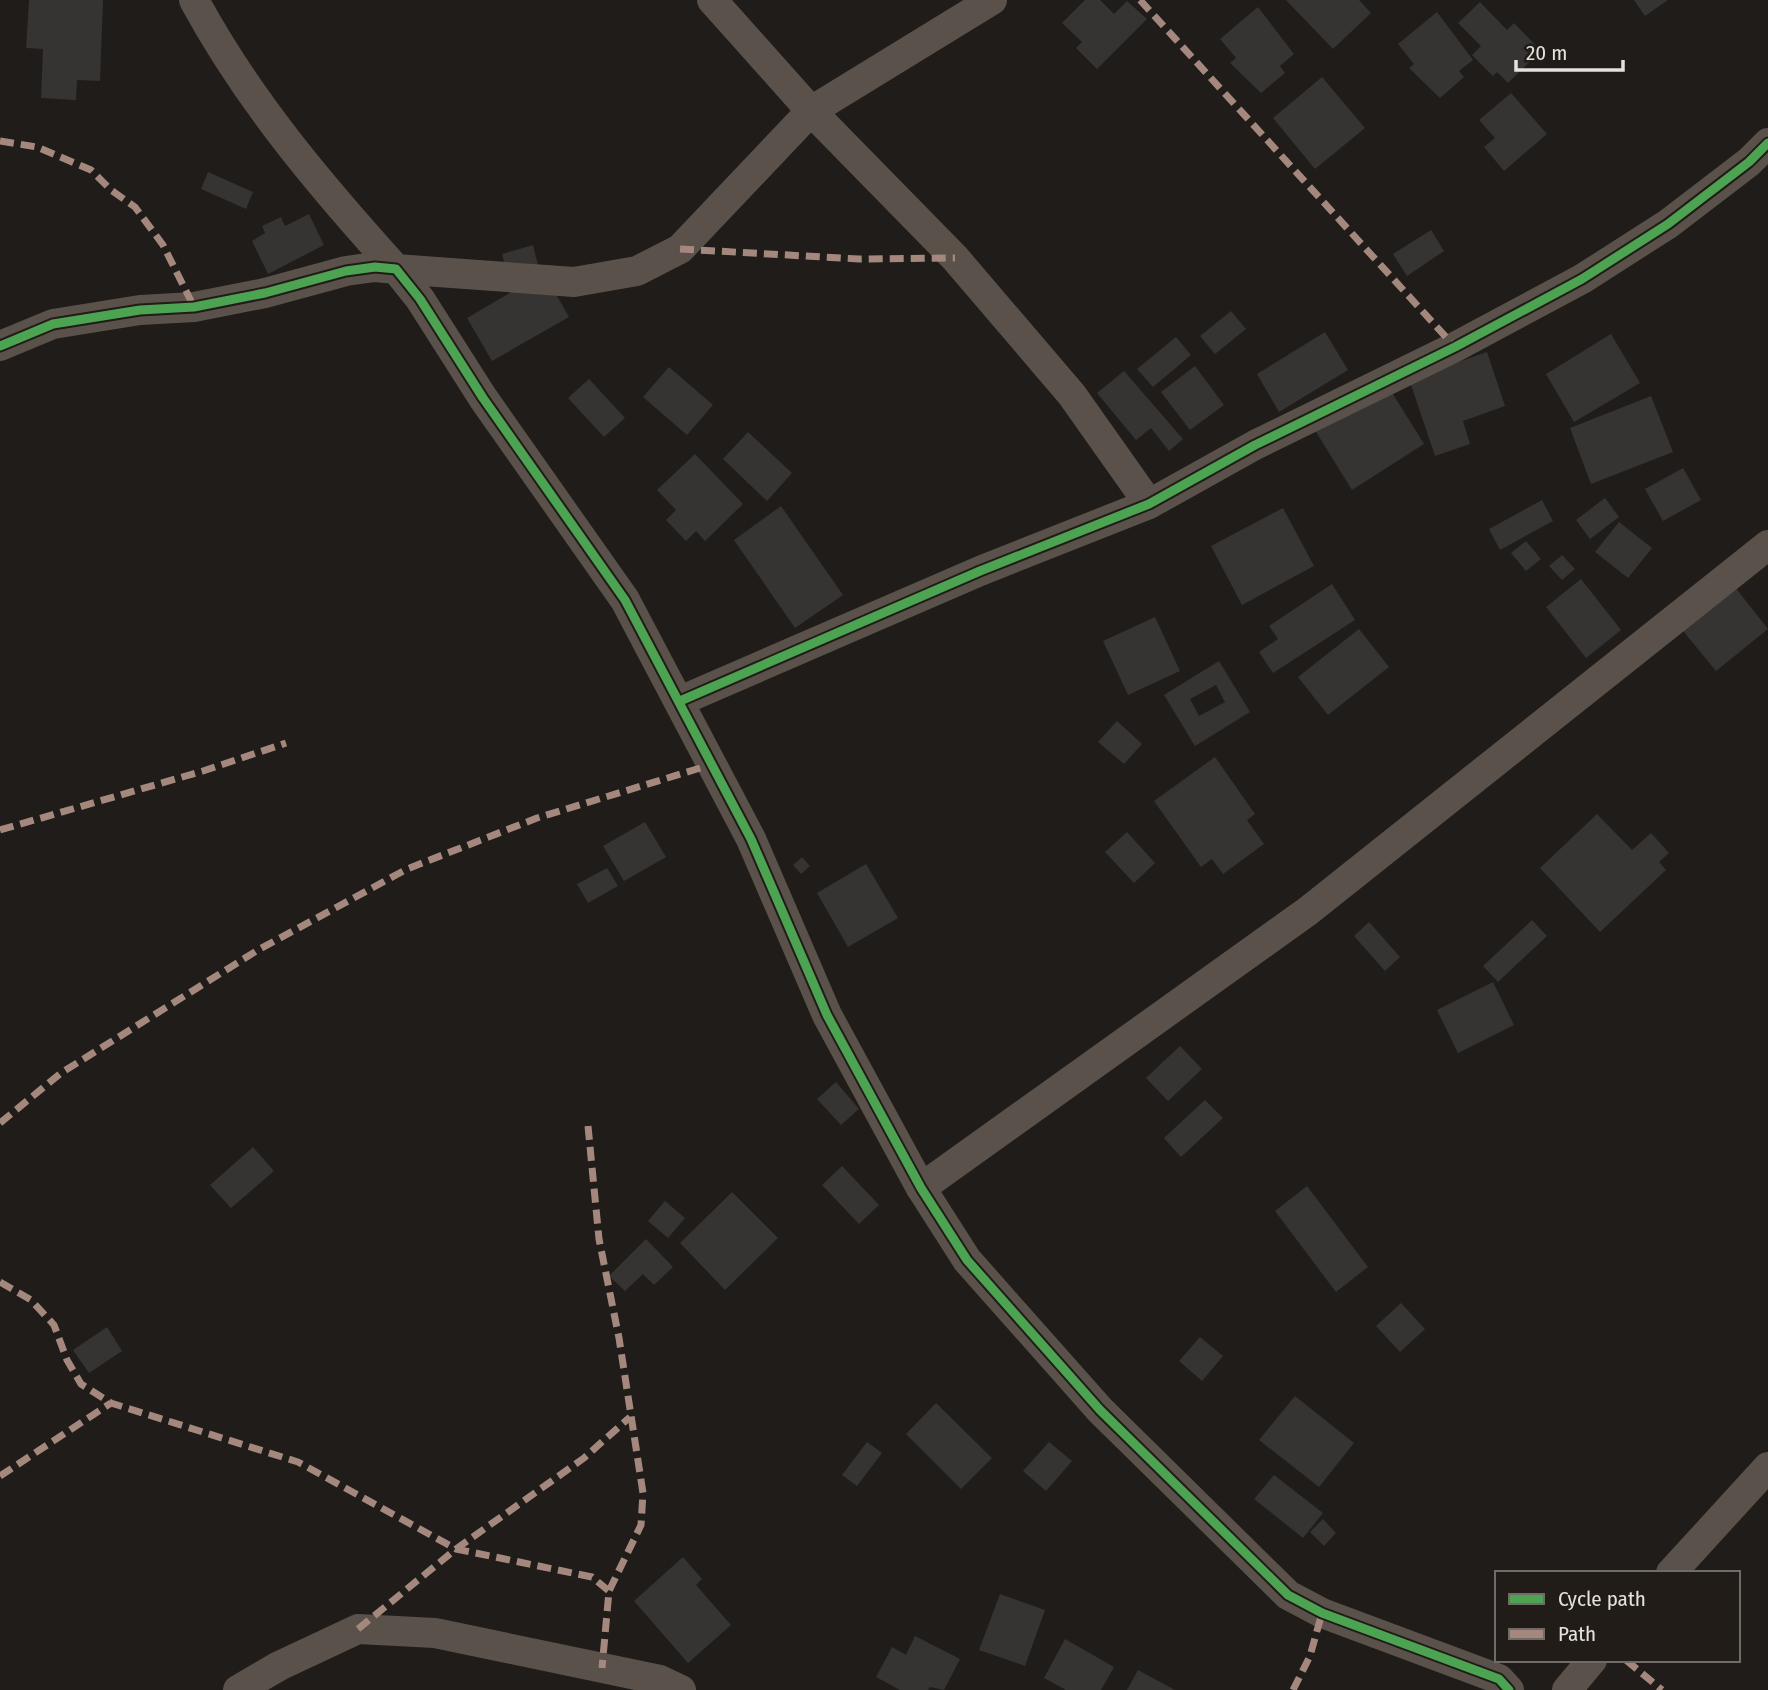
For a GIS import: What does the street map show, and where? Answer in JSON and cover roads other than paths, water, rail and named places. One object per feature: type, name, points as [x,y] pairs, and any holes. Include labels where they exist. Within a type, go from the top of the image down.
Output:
[{"type":"street","points":[[194,0],[226,59],[313,176],[396,269],[419,299],[483,398],[625,600],[751,839],[827,1016],[921,1188],[967,1260],[1100,1410],[1288,1595],[1322,1613],[1499,1679],[1508,1690]]},
{"type":"street","points":[[712,0],[811,111],[955,258],[1072,395],[1149,503]]},
{"type":"street","points":[[0,346],[53,324],[140,310],[194,307],[265,293],[346,271],[375,267],[574,282],[637,271],[680,249],[811,111],[992,0]]},
{"type":"street","points":[[680,701],[980,571],[1149,503],[1255,445],[1455,347],[1582,279],[1668,224],[1749,162],[1768,143]]},
{"type":"street","points":[[921,1188],[1308,911],[1768,545]]},
{"type":"street","points":[[1673,1571],[1768,1468]]},
{"type":"street","points":[[238,1690],[279,1666],[358,1629],[435,1633],[660,1680],[681,1690]]},
{"type":"street","points":[[1567,1690],[1590,1662]]}]
